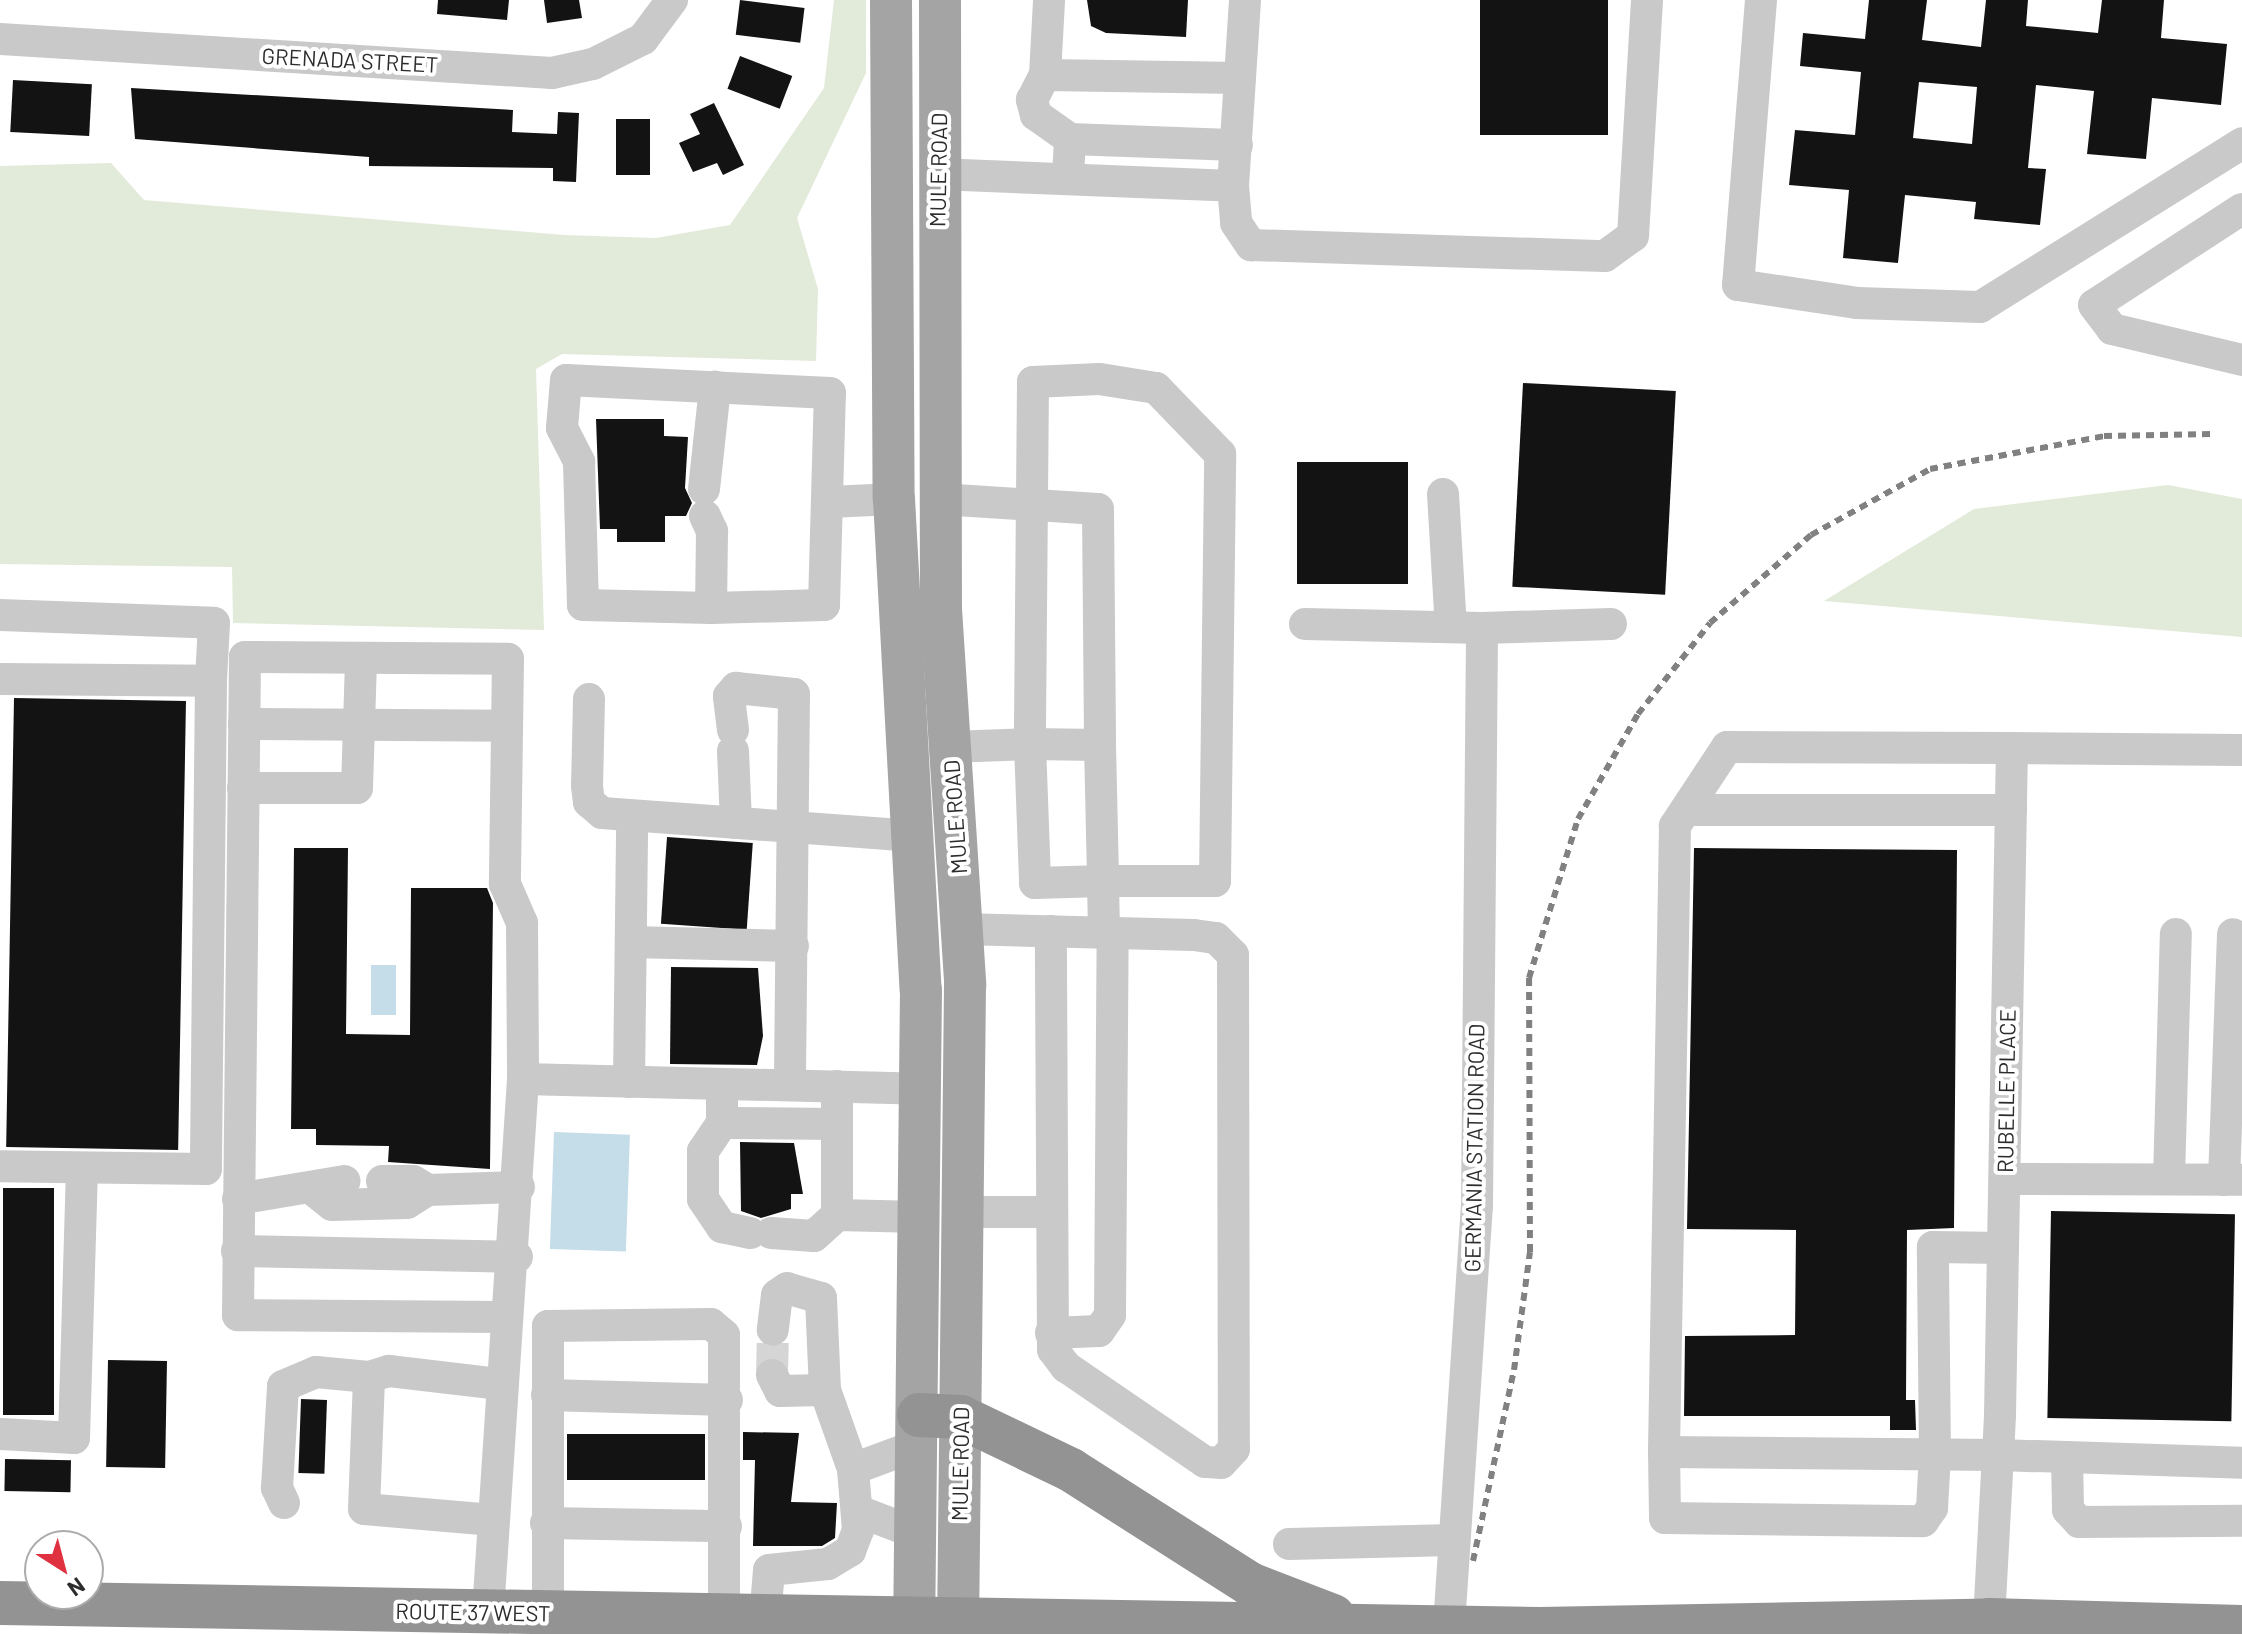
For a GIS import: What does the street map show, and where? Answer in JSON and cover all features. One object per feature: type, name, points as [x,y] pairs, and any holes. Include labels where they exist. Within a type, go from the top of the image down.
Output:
[{"type":"highway","points":[[933,1426],[1071,1470],[1250,1584],[1360,1626]]},
{"type":"highway","name":"ROUTE 37 WEST","points":[[0,1603],[837,1620],[914,1628],[2242,1627]]},
{"type":"main road","name":"MULE ROAD","points":[[891,0],[894,499],[918,931],[920,1217],[933,1426],[958,1628]]},
{"type":"main road","name":"MULE ROAD","points":[[914,1628],[916,1533],[967,1212],[962,929],[940,499],[937,174],[940,0]]},
{"type":"main road","points":[[894,499],[940,499]]},
{"type":"main road","points":[[918,931],[962,929]]},
{"type":"main road","points":[[921,1089],[966,1086]]},
{"type":"street","name":"GRENADA STREET","points":[[0,39],[552,73],[593,64],[643,39],[672,0]]},
{"type":"street","points":[[1049,0],[1045,75],[1032,100],[1036,115],[1070,139],[1237,145]]},
{"type":"street","points":[[1245,0],[1233,186],[1236,223],[1251,245],[1605,256],[1633,236],[1647,0]]},
{"type":"street","points":[[1761,0],[1738,285],[1857,303],[1980,307],[2242,143]]},
{"type":"street","points":[[1045,75],[1240,78]]},
{"type":"street","points":[[1068,177],[1070,139]]},
{"type":"street","points":[[937,174],[1233,186]]},
{"type":"street","points":[[2242,209],[2094,305],[2112,329],[2242,360]]},
{"type":"street","points":[[1099,379],[1156,388],[1220,454],[1215,881],[1035,883],[1030,744],[1034,503],[1033,382],[1099,379]]},
{"type":"street","points":[[566,380],[830,393],[830,502],[824,605],[711,608],[583,605],[579,462],[562,428],[566,380]]},
{"type":"street","points":[[711,608],[712,531],[704,502],[715,387]]},
{"type":"street","name":"GERMANIA STATION ROAD","points":[[1443,494],[1477,669],[1477,1206],[1449,1626]]},
{"type":"street","points":[[830,502],[894,499]]},
{"type":"street","points":[[940,499],[1098,509],[1103,881],[1115,933],[1110,1315],[1099,1331],[1051,1333]]},
{"type":"street","points":[[0,615],[214,623],[206,1169],[82,1170],[0,1166]]},
{"type":"street","points":[[1305,624],[1467,628],[1611,624]]},
{"type":"street","points":[[488,1612],[504,1317],[517,1257],[523,1079],[522,923],[505,884],[508,659],[245,657],[238,1315],[504,1317]]},
{"type":"street","points":[[243,788],[357,788],[361,659]]},
{"type":"street","points":[[0,679],[211,681]]},
{"type":"street","points":[[736,823],[729,696],[736,688],[794,694],[790,1085]]},
{"type":"street","points":[[589,699],[589,802],[632,820],[795,823],[914,836]]},
{"type":"street","points":[[244,724],[506,726]]},
{"type":"street","points":[[2003,1248],[1933,1247],[1935,1455],[1932,1508],[1923,1521],[1665,1518],[1675,826],[1727,747],[1811,743],[2242,750]]},
{"type":"street","points":[[951,747],[1100,745]]},
{"type":"street","name":"RUBELLE PLACE","points":[[1989,1627],[1998,1455],[2012,748]]},
{"type":"street","points":[[1686,810],[2011,810]]},
{"type":"street","points":[[629,1082],[632,820]]},
{"type":"street","points":[[962,929],[1051,931],[1115,933],[1216,938],[1233,955],[1237,973],[1234,1449],[1221,1463],[1205,1462],[1066,1367],[1051,1333],[1051,931]]},
{"type":"street","points":[[2169,1179],[2176,934]]},
{"type":"street","points":[[2005,1179],[2169,1179],[2233,1148],[2236,981],[2233,934]]},
{"type":"street","points":[[631,942],[793,946]]},
{"type":"street","points":[[523,1079],[921,1089]]},
{"type":"street","points":[[722,1084],[722,1123],[703,1151],[705,1209],[722,1227],[814,1236],[837,1215],[920,1217]]},
{"type":"street","points":[[837,1086],[837,1215]]},
{"type":"street","points":[[722,1123],[836,1124]]},
{"type":"street","points":[[0,1434],[74,1438],[82,1170]]},
{"type":"street","points":[[238,1199],[313,1190],[344,1181]]},
{"type":"street","points":[[382,1181],[413,1181],[428,1190]]},
{"type":"street","points":[[313,1190],[332,1205],[407,1203],[428,1190],[519,1187]]},
{"type":"street","points":[[967,1212],[1050,1212]]},
{"type":"street","points":[[237,1251],[517,1257]]},
{"type":"street","points":[[745,1618],[769,1570],[828,1564],[850,1551],[858,1511],[853,1469],[825,1390],[821,1298],[787,1288],[777,1295],[773,1330]]},
{"type":"street","points":[[548,1614],[548,1326],[554,1323],[711,1324],[724,1335],[726,1526],[745,1618]]},
{"type":"street","points":[[284,1503],[277,1488],[283,1386],[316,1372],[369,1377],[389,1371],[500,1384]]},
{"type":"street","points":[[772,1375],[780,1391],[825,1390]]},
{"type":"street","points":[[369,1377],[364,1509],[493,1520]]},
{"type":"street","points":[[547,1395],[727,1400]]},
{"type":"street","points":[[853,1469],[933,1426]]},
{"type":"street","points":[[1664,1452],[1998,1455],[2242,1463]]},
{"type":"street","points":[[2067,1457],[2068,1510],[2079,1522],[2242,1521]]},
{"type":"street","points":[[858,1511],[916,1533]]},
{"type":"street","points":[[546,1523],[726,1526]]},
{"type":"street","points":[[1289,1544],[1453,1540]]},
{"type":"street","points":[[828,1564],[837,1620]]},
{"type":"green space","points":[[834,0],[866,0],[866,73],[797,218],[818,289],[816,361],[562,354],[536,369],[544,630],[233,623],[232,567],[0,564],[0,166],[111,163],[144,200],[564,235],[656,238],[730,225],[824,88]]},
{"type":"green space","points":[[2168,485],[2242,499],[2242,637],[1824,601],[1974,509]]},
{"type":"water","points":[[371,965],[396,965],[396,1015],[371,1015]]},
{"type":"water","points":[[554,1132],[630,1135],[626,1252],[550,1249]]},
{"type":"building","points":[[438,0],[509,0],[507,20],[437,14]]},
{"type":"building","points":[[544,0],[579,0],[582,18],[547,23]]},
{"type":"building","points":[[740,0],[805,8],[800,43],[736,35]]},
{"type":"building","points":[[1087,0],[1188,0],[1186,37],[1106,33],[1091,26]]},
{"type":"building","points":[[1480,0],[1608,0],[1608,135],[1480,135]]},
{"type":"building","points":[[1869,0],[1927,0],[1922,40],[1981,47],[1986,0],[2028,0],[2026,26],[2098,33],[2102,0],[2164,0],[2161,38],[2227,44],[2221,105],[2152,98],[2146,159],[2087,154],[2094,91],[2036,85],[2028,168],[2046,169],[2040,225],[1974,219],[1976,202],[1905,195],[1898,263],[1843,258],[1849,190],[1789,185],[1795,130],[1855,135],[1861,72],[1800,66],[1803,33],[1865,39]],"holes":[[[1919,82],[1977,87],[1972,144],[1913,138]]]},
{"type":"building","points":[[740,56],[792,76],[780,109],[727,89]]},
{"type":"building","points":[[13,80],[92,84],[89,136],[10,132]]},
{"type":"building","points":[[131,88],[513,110],[512,132],[557,134],[558,112],[579,113],[576,182],[553,181],[553,168],[369,166],[369,157],[135,139]]},
{"type":"building","points":[[714,103],[744,165],[723,175],[717,163],[693,172],[679,143],[700,134],[690,114]]},
{"type":"building","points":[[616,119],[650,119],[650,175],[616,175]]},
{"type":"building","points":[[1523,383],[1676,391],[1665,595],[1512,587]]},
{"type":"building","points":[[596,419],[664,419],[664,436],[688,437],[685,488],[692,503],[686,516],[665,516],[665,542],[617,542],[617,529],[600,529]]},
{"type":"building","points":[[1297,462],[1408,462],[1408,584],[1297,584]]},
{"type":"building","points":[[14,698],[186,701],[178,1150],[6,1147]]},
{"type":"building","points":[[667,837],[753,843],[747,930],[661,924]]},
{"type":"building","points":[[294,848],[348,848],[346,1034],[410,1035],[411,888],[487,888],[493,903],[490,1169],[388,1162],[389,1146],[316,1145],[316,1129],[291,1129]]},
{"type":"building","points":[[1694,848],[1957,850],[1954,1228],[1907,1230],[1906,1400],[1915,1400],[1916,1430],[1890,1430],[1890,1416],[1684,1416],[1685,1336],[1795,1335],[1796,1230],[1687,1229]]},
{"type":"building","points":[[671,967],[758,968],[763,1036],[757,1065],[670,1064]]},
{"type":"building","points":[[740,1142],[794,1143],[803,1194],[791,1194],[791,1209],[761,1218],[741,1211]]},
{"type":"building","points":[[3,1188],[54,1188],[54,1415],[3,1415]]},
{"type":"building","points":[[2051,1211],[2235,1214],[2231,1421],[2047,1418]]},
{"type":"building","points":[[108,1360],[167,1361],[165,1468],[106,1467]]},
{"type":"building","points":[[301,1399],[327,1400],[324,1474],[298,1473]]},
{"type":"building","points":[[743,1432],[799,1433],[791,1502],[837,1503],[835,1538],[822,1546],[753,1546],[755,1460],[743,1460]]},
{"type":"building","points":[[567,1434],[705,1434],[705,1480],[567,1480]]},
{"type":"building","points":[[5,1459],[71,1460],[70,1492],[4,1491]]},
{"type":"tunnel","points":[[772,1375],[773,1330]]},
{"type":"railway","points":[[1473,1561],[1514,1370],[1530,1252],[1529,978],[1578,819],[1638,714],[1710,623],[1811,535],[1930,469],[2104,436],[2212,434]]}]
